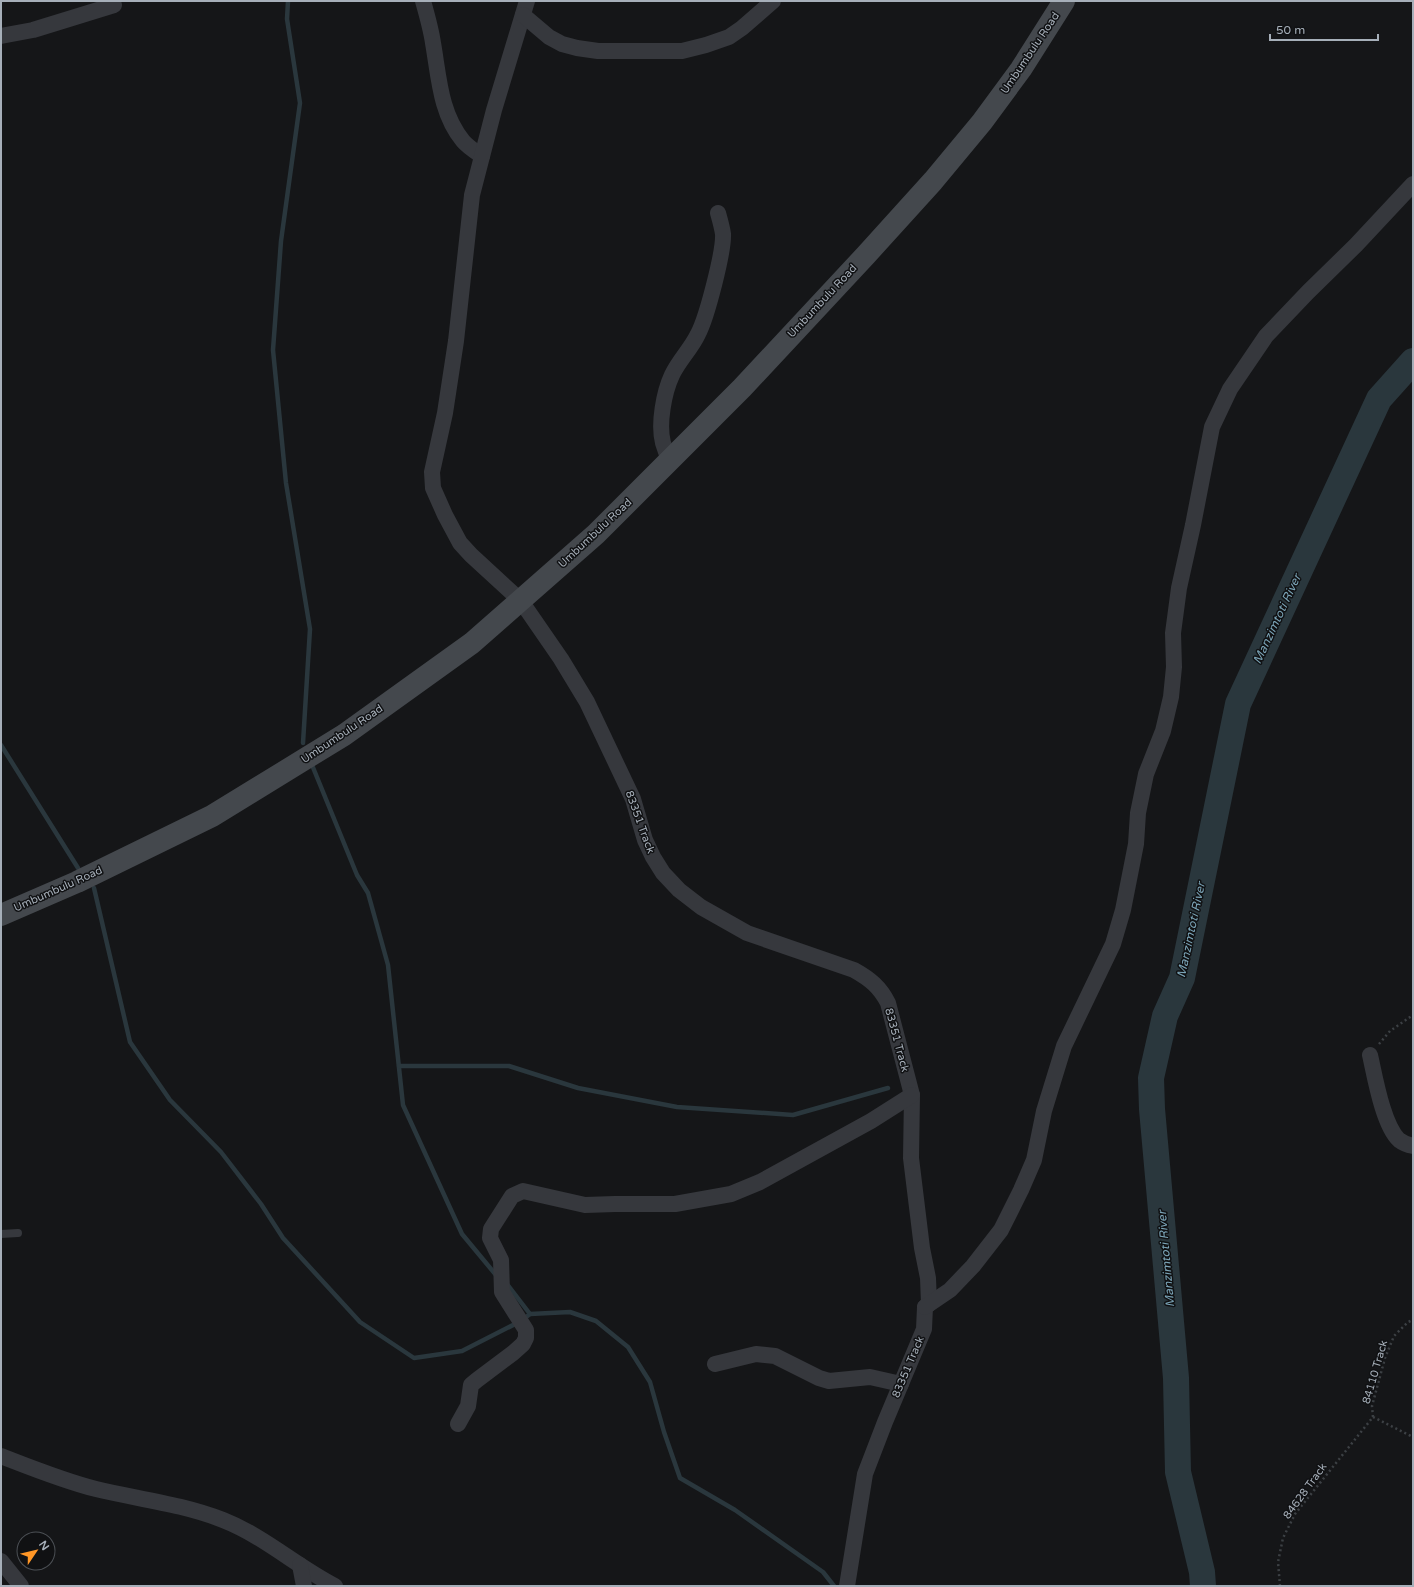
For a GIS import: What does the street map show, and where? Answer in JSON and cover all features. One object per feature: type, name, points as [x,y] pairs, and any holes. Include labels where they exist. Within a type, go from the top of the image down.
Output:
[{"type":"main road","name":"Umbumbulu Road","points":[[1,915],[77,882],[212,816],[344,735],[472,643],[521,601],[596,534],[742,388],[933,181],[982,122],[1006,90],[1064,1]]},
{"type":"street","points":[[423,1],[433,42],[445,108],[452,125],[464,142],[482,156]]},
{"type":"street","points":[[525,8],[550,37],[562,44],[598,51],[682,51],[729,37],[742,28],[773,1]]},
{"type":"street","points":[[1,36],[33,30],[114,5]]},
{"type":"street","name":"83351 Track","points":[[525,8],[494,110],[472,195],[456,341],[445,413],[432,472],[434,488],[445,515],[460,543],[521,601],[561,659],[587,702],[633,799],[645,840],[653,858],[663,873],[679,890],[702,907],[747,933],[854,970],[868,978],[880,990],[888,1003],[912,1096],[912,1158],[922,1248],[928,1278],[929,1304],[925,1307],[924,1329],[865,1474],[847,1586]]},
{"type":"street","points":[[925,1307],[950,1290],[973,1266],[1001,1230],[1018,1197],[1034,1160],[1044,1111],[1064,1046],[1113,944],[1123,910],[1136,844],[1138,813],[1146,774],[1163,730],[1171,698],[1174,667],[1173,633],[1179,588],[1212,427],[1230,389],[1266,336],[1356,245],[1413,184]]},
{"type":"street","points":[[669,460],[663,442],[661,419],[672,375],[700,332],[710,296],[723,234],[718,213]]},
{"type":"street","points":[[1370,1055],[1378,1089],[1390,1126],[1400,1140],[1413,1146]]},
{"type":"street","points":[[458,1424],[468,1406],[471,1386],[513,1353],[523,1344],[526,1338],[526,1330],[502,1292],[501,1260],[490,1238],[491,1230],[512,1196],[523,1191],[585,1205],[675,1204],[731,1194],[760,1182],[871,1121],[912,1096]]},
{"type":"street","points":[[716,1364],[756,1354],[775,1356],[828,1381],[870,1378],[901,1384]]},
{"type":"street","points":[[1,1456],[28,1467],[95,1489],[190,1510],[222,1520],[255,1535],[318,1577],[335,1586]]},
{"type":"street","points":[[1,1561],[22,1586]]},
{"type":"street","points":[[300,1565],[304,1586]]},
{"type":"lane","points":[[1,1234],[18,1233]]},
{"type":"path","points":[[1370,1055],[1390,1031],[1413,1015]]},
{"type":"path","name":"84110 Track","points":[[1413,1320],[1408,1322],[1394,1336],[1385,1358],[1372,1406],[1373,1417],[1413,1438]]},
{"type":"path","name":"84628 Track","points":[[1280,1586],[1278,1562],[1283,1538],[1295,1514],[1373,1417]]},
{"type":"waterway","points":[[288,1],[287,19],[300,103],[281,241],[273,350],[286,483],[310,629],[303,743]]},
{"type":"waterway","name":"Manzimtoti River","points":[[1203,1586],[1202,1572],[1178,1472],[1176,1378],[1152,1109],[1151,1078],[1165,1016],[1182,978],[1238,704],[1379,399],[1413,361]]},
{"type":"waterway","points":[[1,745],[78,868]]},
{"type":"waterway","points":[[312,765],[357,875],[368,893],[388,965],[403,1105],[462,1234],[496,1275]]},
{"type":"waterway","points":[[94,888],[130,1042],[170,1100],[221,1152],[261,1204],[283,1238],[360,1322],[414,1358],[462,1351],[521,1321],[530,1314]]},
{"type":"waterway","points":[[399,1066],[509,1066],[578,1088],[677,1107],[793,1115],[888,1088]]},
{"type":"waterway","points":[[507,1284],[530,1314],[570,1312],[596,1321],[628,1347],[650,1382],[664,1432],[680,1478],[735,1510],[823,1572],[834,1586]]}]
